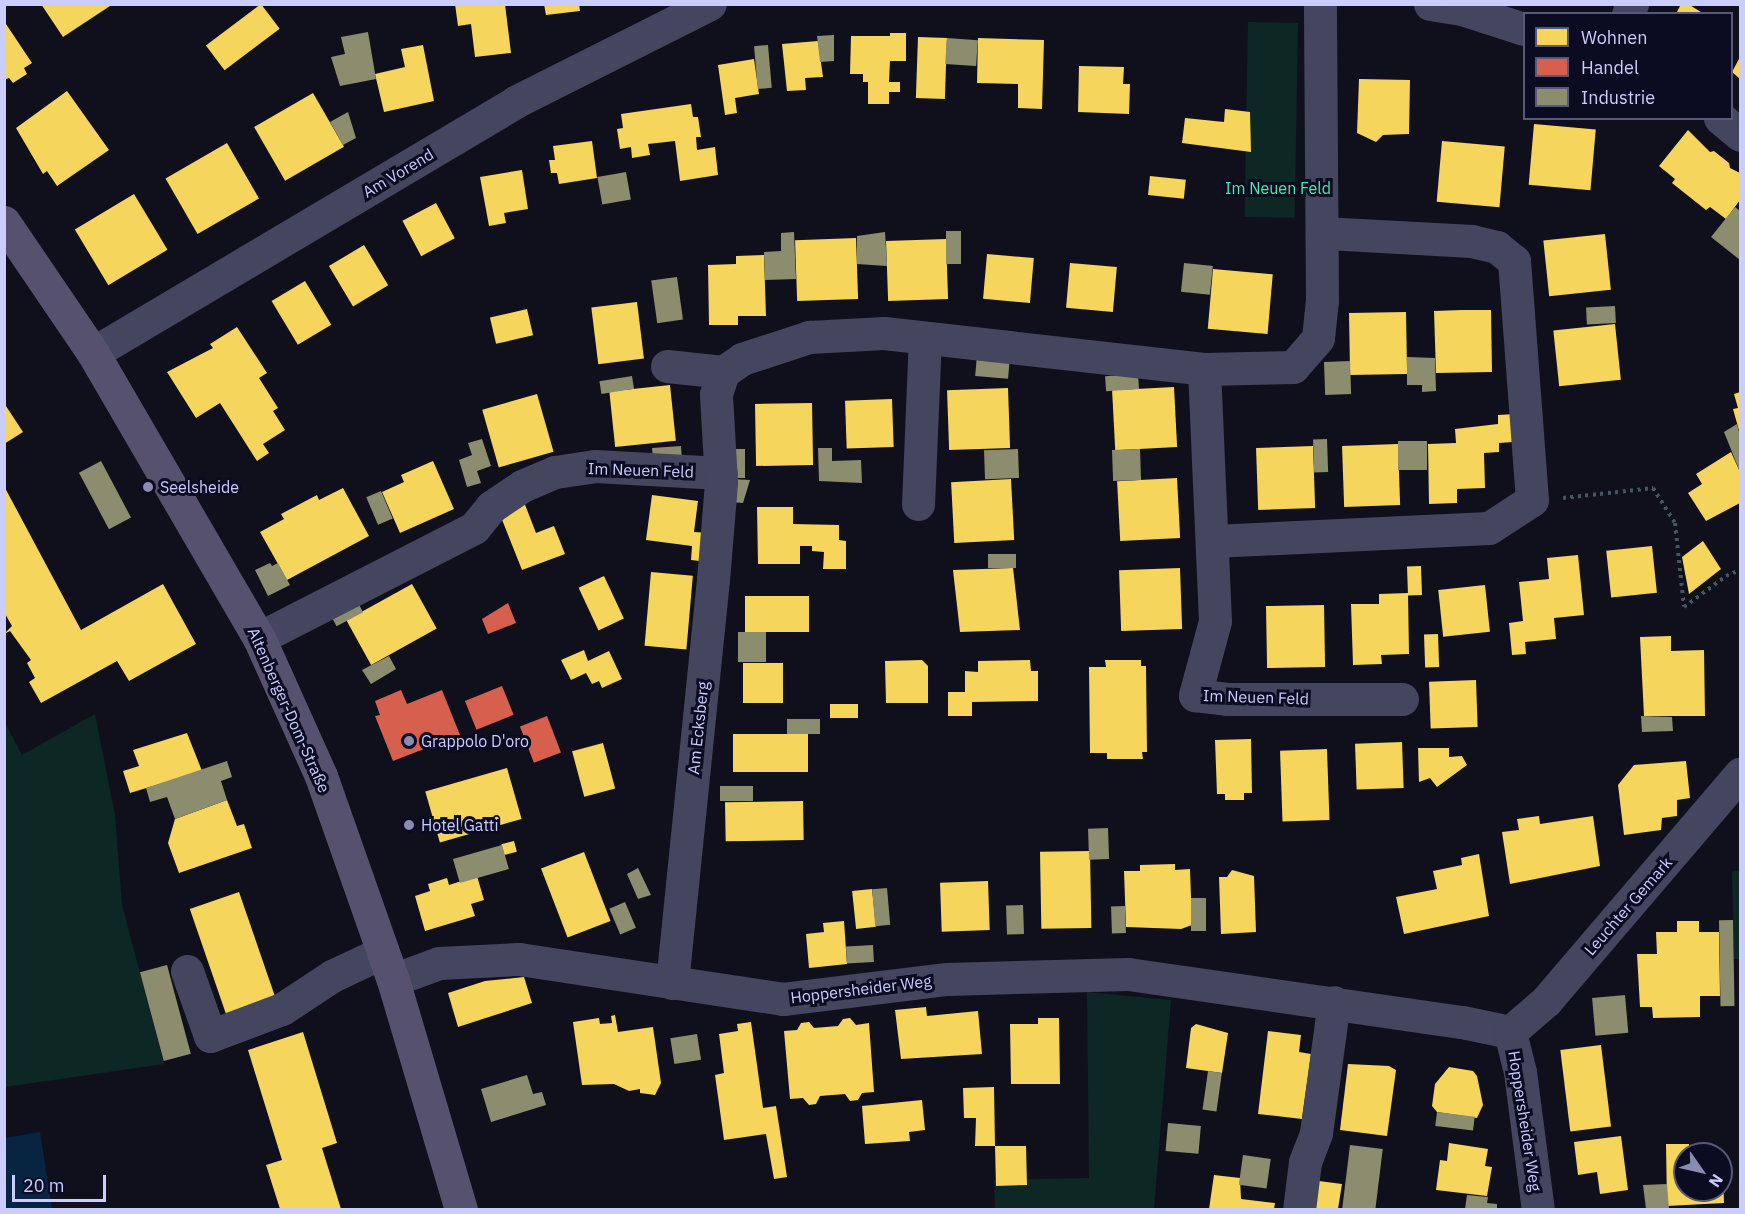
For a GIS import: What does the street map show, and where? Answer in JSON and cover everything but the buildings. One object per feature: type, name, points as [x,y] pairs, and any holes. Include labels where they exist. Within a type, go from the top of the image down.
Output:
[{"type":"main road","name":"Altenberger-Dom-Straße","points":[[4,222],[93,353],[259,638],[321,776],[388,966],[461,1209]]},
{"type":"street","name":"Am Vorend","points":[[93,353],[515,102],[710,4]]},
{"type":"street","points":[[668,366],[723,372],[750,355],[809,337],[884,333],[1204,369],[1293,367],[1318,338],[1322,233],[1320,4]]},
{"type":"street","points":[[1430,4],[1462,9],[1523,29]]},
{"type":"street","points":[[1722,120],[1740,135]]},
{"type":"street","points":[[1214,541],[1489,528],[1532,500],[1514,261],[1497,247],[1472,241],[1322,233]]},
{"type":"street","points":[[918,504],[925,338]]},
{"type":"street","name":"Im Neuen Feld","points":[[1204,369],[1214,541],[1215,621],[1195,695],[1227,699],[1402,699]]},
{"type":"street","points":[[721,473],[716,394],[723,372]]},
{"type":"street","name":"Im Neuen Feld","points":[[259,638],[474,528],[491,507],[522,486],[555,472],[595,466],[721,473]]},
{"type":"street","name":"Am Ecksberg","points":[[672,983],[721,473]]},
{"type":"street","name":"Leuchter Gemark","points":[[1510,1032],[1546,1001],[1740,774]]},
{"type":"street","name":"Hoppersheider Weg","points":[[187,971],[210,1036],[282,1010],[332,976],[388,966],[519,959],[783,999],[947,979],[1128,974],[1334,1002],[1510,1032],[1520,1072],[1538,1209]]},
{"type":"street","points":[[1299,1209],[1305,1162],[1316,1133],[1334,1002]]},
{"type":"path","points":[[1532,500],[1653,488],[1675,523],[1684,607],[1726,576],[1740,570]]},
{"type":"green space","name":"Im Neuen Feld","points":[[1248,22],[1298,23],[1295,218],[1245,217]]},
{"type":"green space","points":[[95,714],[115,815],[122,905],[164,1064],[5,1087],[5,723],[22,755]]},
{"type":"green space","points":[[1740,870],[1740,959],[1734,959],[1732,872]]},
{"type":"green space","points":[[1087,992],[1171,1000],[1154,1209],[995,1209],[994,1180],[1089,1178]]},
{"type":"water","points":[[40,1132],[52,1209],[5,1209],[5,1138]]},
{"type":"place","name":"Seelsheide","points":[[148,487]]},
{"type":"place","name":"Grappolo D'oro","points":[[409,741]]},
{"type":"place","name":"Hotel Gatti","points":[[409,825]]}]
